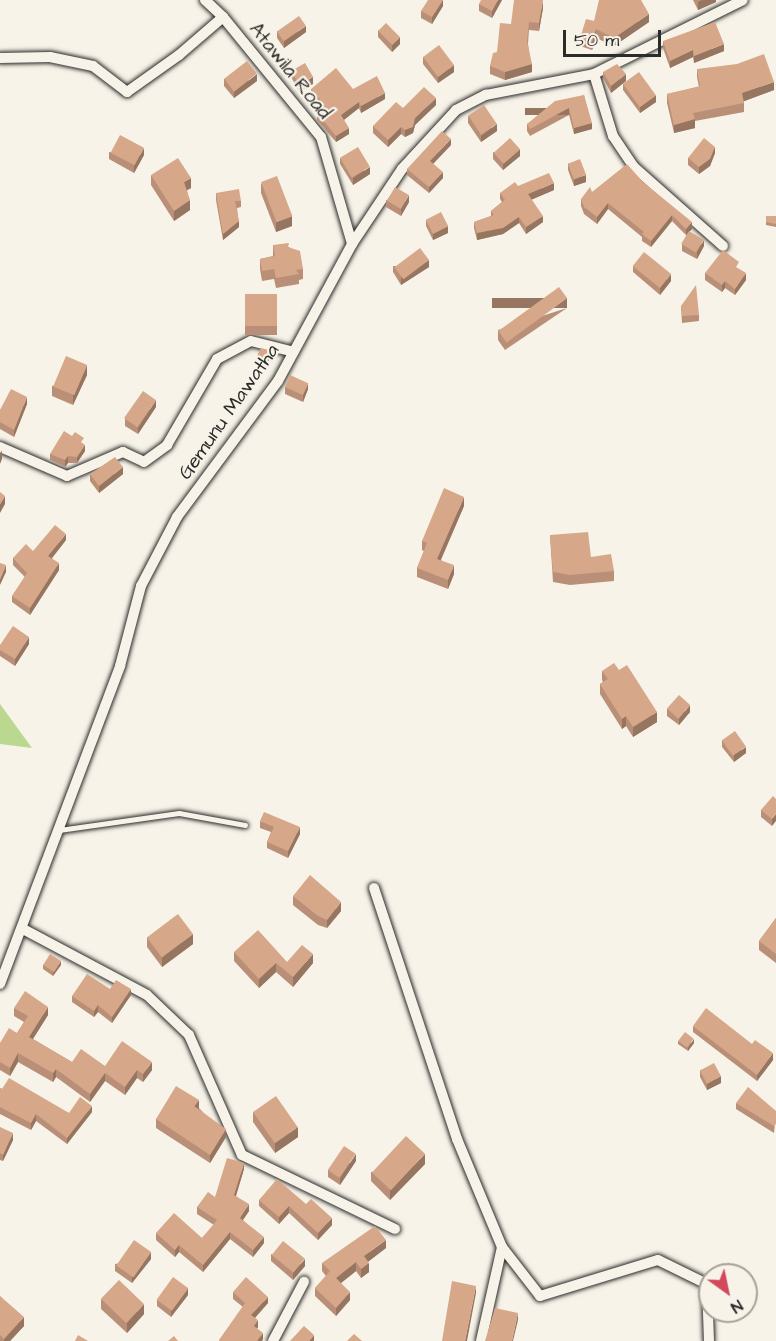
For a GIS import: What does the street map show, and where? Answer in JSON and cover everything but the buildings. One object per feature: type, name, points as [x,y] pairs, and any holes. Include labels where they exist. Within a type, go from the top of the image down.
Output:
[{"type":"street","name":"Atawila Road","points":[[205,0],[223,17],[321,137],[352,244]]},
{"type":"street","name":"Gemunu Mawatha","points":[[0,984],[120,666],[141,586],[177,517],[278,381],[352,244],[402,169],[456,110],[486,95],[594,74],[743,0]]},
{"type":"street","points":[[0,58],[51,57],[93,66],[127,92],[179,55],[223,17]]},
{"type":"street","points":[[594,74],[613,135],[634,167],[723,246]]},
{"type":"street","points":[[0,447],[67,476],[123,452],[144,462],[167,445],[217,359],[251,341],[294,352]]},
{"type":"street","points":[[374,888],[457,1139],[502,1247],[540,1296],[658,1260],[707,1284],[709,1341]]},
{"type":"street","points":[[22,929],[147,995],[189,1035],[242,1155],[395,1229]]},
{"type":"street","points":[[481,1341],[502,1247]]},
{"type":"street","points":[[273,1341],[304,1282]]},
{"type":"lane","points":[[59,830],[179,813],[245,825]]},
{"type":"green space","points":[[0,704],[32,748],[0,744]]}]
